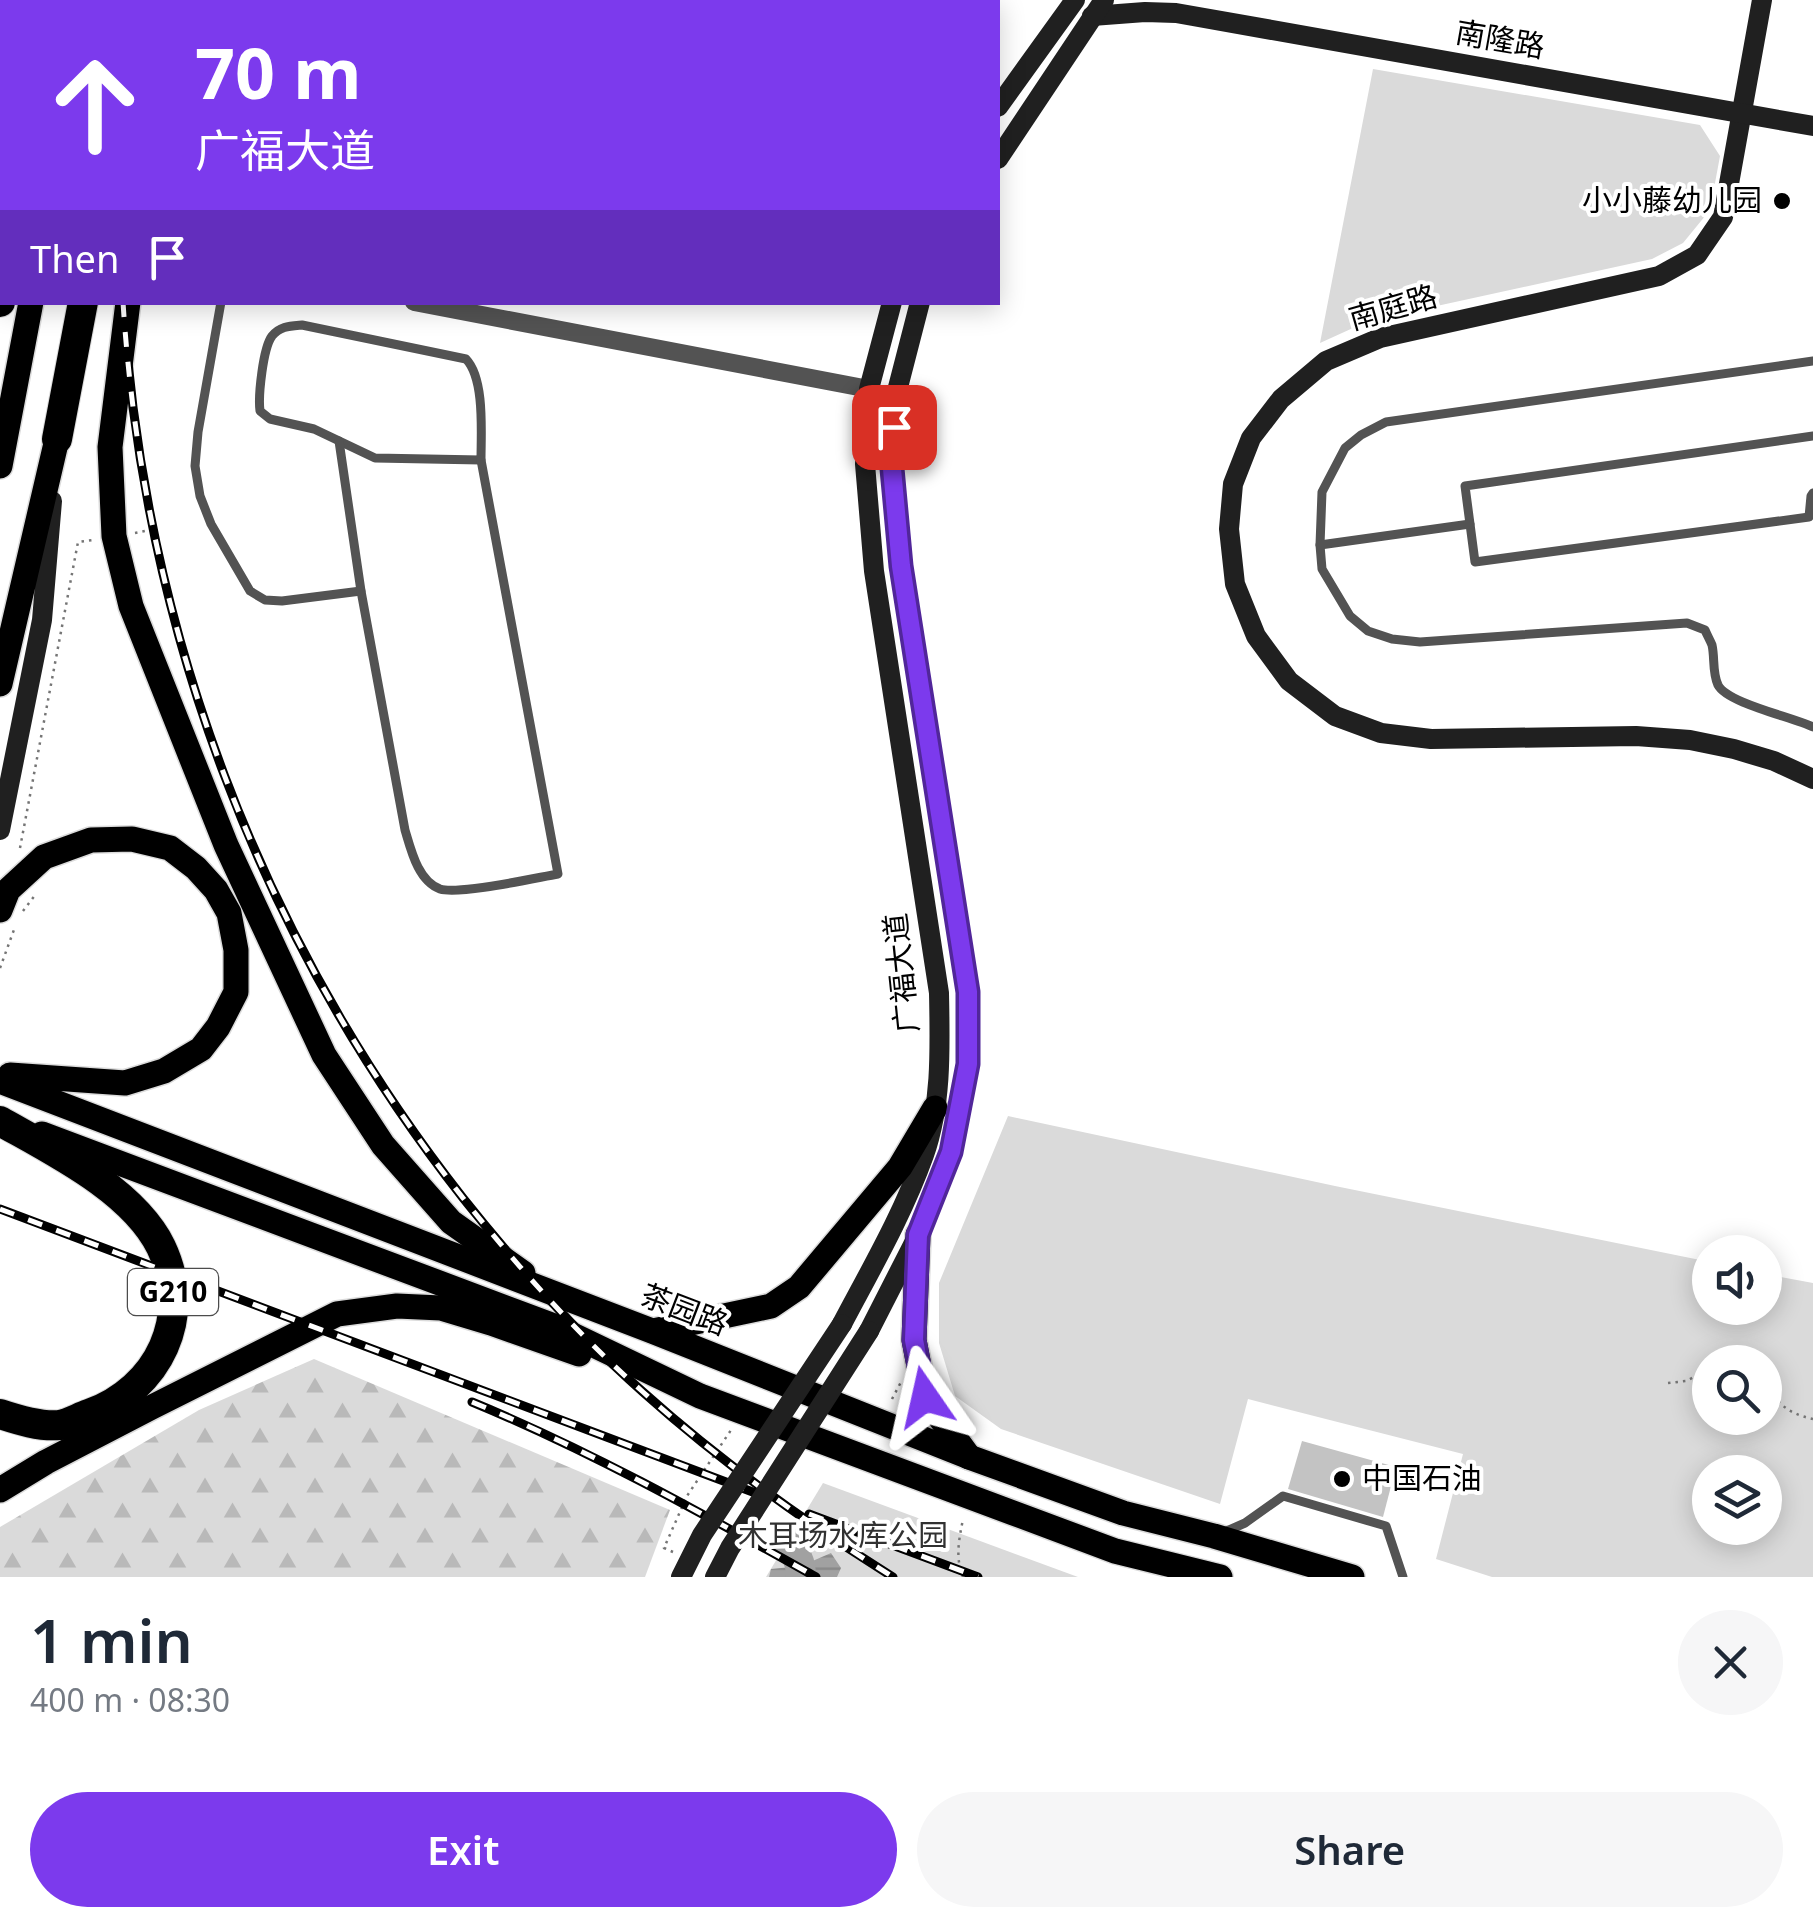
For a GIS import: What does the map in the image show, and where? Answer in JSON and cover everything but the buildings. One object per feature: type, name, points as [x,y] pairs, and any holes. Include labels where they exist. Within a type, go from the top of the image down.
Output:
[{"type":"highway","points":[[56,440],[82,305]]},
{"type":"highway","name":"G210","points":[[0,1119],[78,1166],[141,1216],[162,1249],[174,1294],[169,1339],[143,1380],[108,1407],[60,1425],[21,1421],[0,1414]]},
{"type":"main road","points":[[1000,104],[1075,0]]},
{"type":"main road","name":"南庭路","points":[[1762,0],[1723,217],[1697,255],[1660,276],[1380,338],[1326,361],[1281,399],[1251,438],[1233,484],[1229,529],[1235,584],[1256,636],[1288,681],[1335,716],[1382,733],[1431,739],[1636,736],[1690,740],[1774,761],[1813,779]]},
{"type":"main road","name":"南隆路","points":[[1098,8],[1145,12],[1172,6],[1813,126]]},
{"type":"main road","points":[[1000,156],[1098,8]]},
{"type":"main road","points":[[0,466],[31,305]]},
{"type":"main road","points":[[128,305],[110,448],[114,536],[131,606],[226,845],[324,1055],[382,1145],[451,1222],[556,1296]]},
{"type":"main road","name":"广福大道","points":[[682,1577],[702,1536],[842,1324],[892,1231],[925,1153],[935,1108],[940,1060],[939,993],[874,571],[865,464],[869,389],[891,305]]},
{"type":"main road","name":"广福大道","points":[[715,1577],[869,1331],[918,1235],[951,1152],[968,1064],[968,992],[901,566],[891,458],[896,395],[919,305]]},
{"type":"main road","points":[[0,684],[56,440]]},
{"type":"main road","points":[[0,830],[42,620],[56,440]]},
{"type":"main road","points":[[0,910],[8,890],[44,858],[91,840],[132,840],[170,848],[196,868],[216,890],[229,913],[236,950],[236,992],[218,1026],[201,1049],[164,1071],[126,1083],[0,1077]]},
{"type":"main road","name":"茶园路","points":[[0,1077],[969,1457],[1122,1513],[1352,1577]]},
{"type":"main road","points":[[652,1331],[772,1306],[799,1287],[900,1167],[935,1108]]},
{"type":"main road","points":[[0,1119],[554,1326],[700,1396]]},
{"type":"main road","points":[[918,1235],[914,1340],[925,1397],[969,1457]]},
{"type":"main road","points":[[0,1490],[46,1462],[337,1314],[396,1306],[441,1308],[700,1396],[1115,1552],[1220,1577]]},
{"type":"street","points":[[430,305],[869,389]]},
{"type":"lane","points":[[219,305],[194,466],[211,524],[250,590],[265,600],[282,602],[361,591]]},
{"type":"lane","points":[[339,441],[361,591],[405,830],[413,860],[440,888],[470,888],[558,874],[481,460],[480,406],[473,368],[466,358],[302,326],[287,326],[273,334],[259,401],[260,410],[270,419],[314,429],[375,458],[481,460]]},
{"type":"lane","points":[[1813,361],[1386,422],[1346,448],[1331,473],[1322,492],[1320,545],[1322,569],[1334,592],[1350,616],[1368,631],[1420,642],[1687,623],[1705,630],[1712,644],[1719,688],[1732,698],[1813,727]]},
{"type":"lane","points":[[1813,436],[1466,486],[1475,562],[1809,517],[1813,492]]},
{"type":"lane","points":[[1320,545],[1470,524]]},
{"type":"lane","points":[[1214,1536],[1245,1523],[1283,1496],[1386,1526],[1404,1577]]},
{"type":"path","points":[[0,968],[17,920],[36,894],[16,870],[78,542],[146,532]]},
{"type":"path","points":[[1668,1383],[1692,1378]]},
{"type":"path","points":[[1782,1405],[1796,1415],[1813,1419]]},
{"type":"path","points":[[672,1552],[664,1548],[687,1496],[732,1429]]},
{"type":"path","points":[[962,1577],[957,1563],[963,1519]]},
{"type":"green space","points":[[1373,69],[1700,125],[1720,156],[1710,210],[1683,243],[1652,259],[1391,316],[1320,343]]},
{"type":"green space","points":[[1008,1116],[1692,1258],[1692,1325],[1782,1325],[1782,1277],[1813,1283],[1813,1577],[1492,1577],[1436,1559],[1463,1454],[1248,1399],[1220,1504],[1001,1429],[955,1396],[939,1343],[939,1283]]},
{"type":"green space","points":[[314,1359],[670,1510],[645,1577],[0,1577],[0,1527],[199,1410]]},
{"type":"green space","name":"木耳场水库公园","points":[[823,1483],[1078,1577],[766,1577]]},
{"type":"shaded area","points":[[831,1553],[841,1568],[837,1577],[769,1577],[771,1569],[801,1566]]},
{"type":"waterway","points":[[786,1544],[798,1559],[801,1577]]},
{"type":"railway","points":[[123,305],[135,424],[156,544],[186,662],[225,776],[272,887],[327,995],[391,1099],[463,1198],[572,1323],[702,1442],[893,1577]]},
{"type":"railway","points":[[0,1209],[758,1494]]},
{"type":"railway","points":[[472,1402],[603,1462],[816,1577]]},
{"type":"railway","points":[[809,1514],[978,1577]]},
{"type":"place","name":"小小藤幼儿园","points":[[1782,201]]},
{"type":"place","name":"中国石油","points":[[1342,1479]]},
{"type":"route","points":[[894,427],[891,458],[901,566],[968,992],[968,1064],[951,1152],[918,1235],[914,1340],[925,1397]]}]
